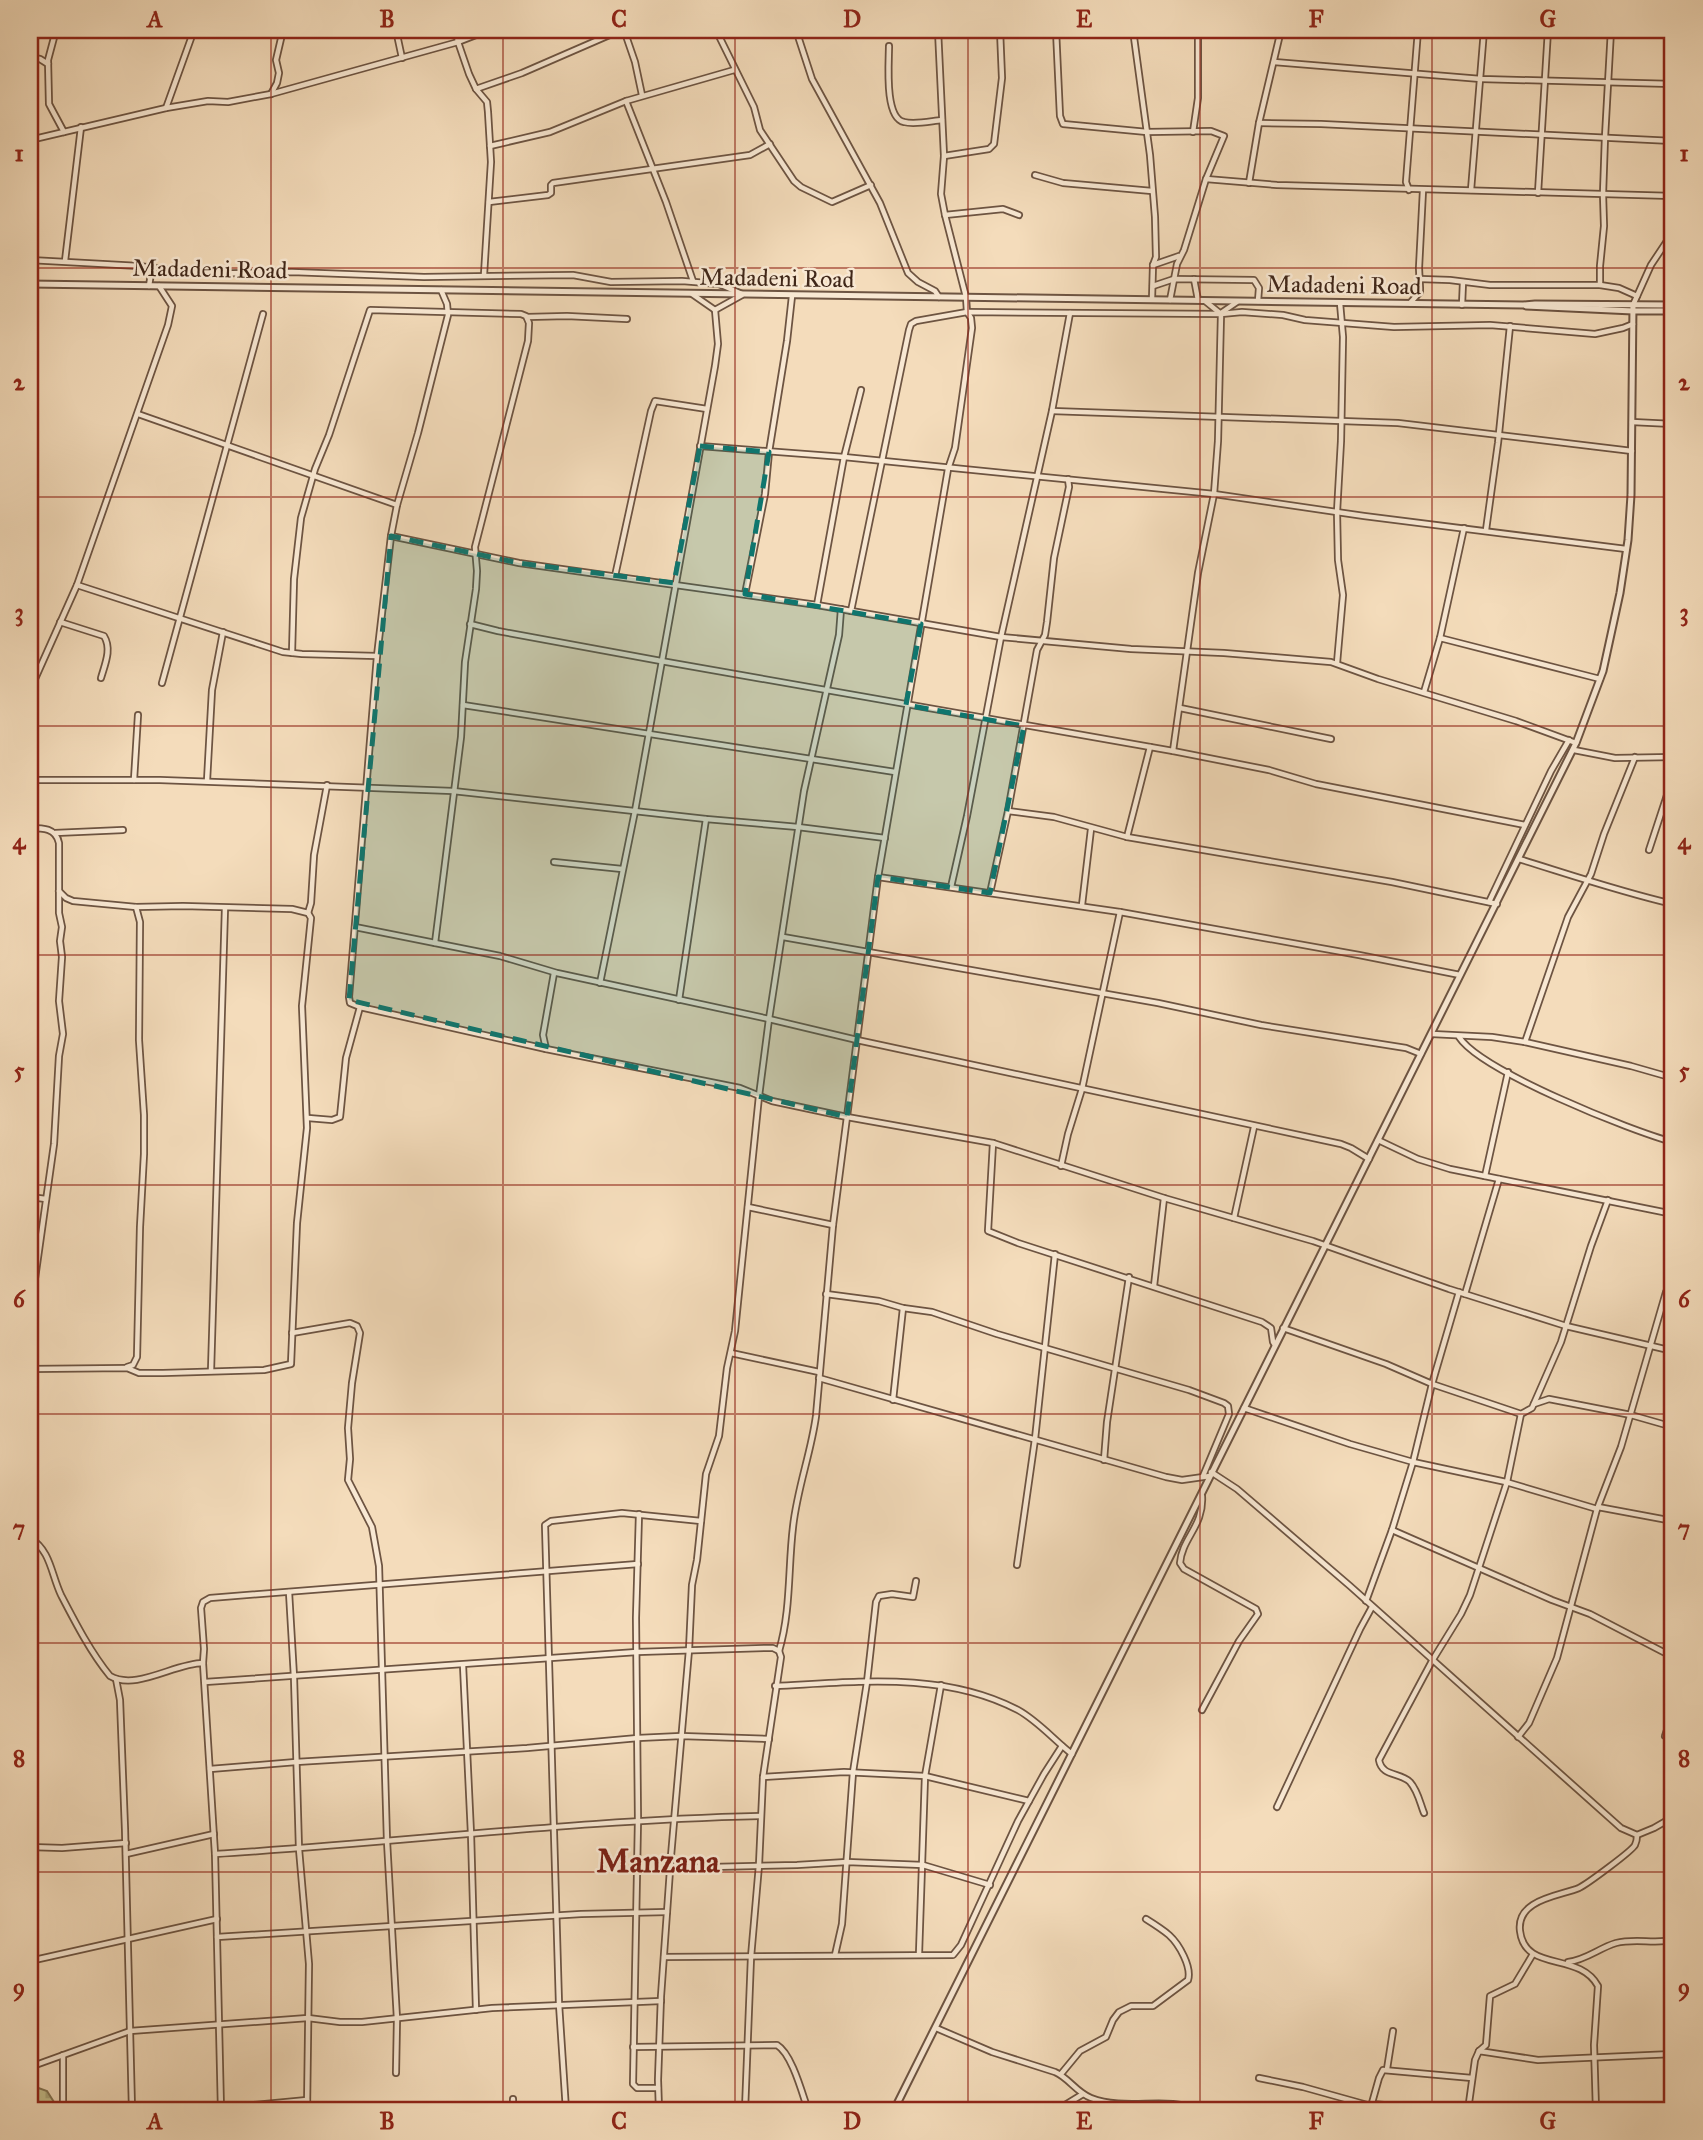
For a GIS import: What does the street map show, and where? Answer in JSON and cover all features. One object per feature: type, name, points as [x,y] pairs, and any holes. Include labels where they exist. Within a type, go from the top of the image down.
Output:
[{"type":"street","points":[[56,30],[49,52],[49,104],[64,132]]},
{"type":"street","points":[[166,108],[194,30]]},
{"type":"street","points":[[271,94],[279,73],[276,60],[283,30]]},
{"type":"street","points":[[396,30],[402,58]]},
{"type":"street","points":[[456,30],[458,43],[476,89],[487,102],[490,146],[484,275]]},
{"type":"street","points":[[30,140],[166,108],[229,102],[271,94],[458,43],[489,30]]},
{"type":"street","points":[[476,89],[623,30],[635,62],[642,95]]},
{"type":"street","points":[[716,30],[754,107],[761,130],[794,181],[801,187],[835,202],[871,185]]},
{"type":"street","points":[[796,30],[812,79],[886,215],[908,273],[935,291],[939,297]]},
{"type":"street","points":[[745,2110],[751,1956],[763,1777],[780,1657],[793,1527],[813,1442],[833,1224],[878,877],[948,469],[955,448],[972,328],[942,194],[944,156],[938,30]]},
{"type":"street","points":[[944,156],[989,149],[994,144],[1002,78],[1000,30]]},
{"type":"street","points":[[1056,30],[1062,123],[1147,132],[1211,131],[1224,136],[1180,256],[1170,300]]},
{"type":"street","points":[[1133,30],[1147,132],[1156,231],[1152,299]]},
{"type":"street","points":[[1193,132],[1198,98],[1198,30]]},
{"type":"street","points":[[1249,183],[1259,123],[1281,30]]},
{"type":"street","points":[[1409,190],[1406,182],[1418,30]]},
{"type":"street","points":[[1471,190],[1484,30]]},
{"type":"street","points":[[1538,193],[1548,30]]},
{"type":"street","points":[[1600,285],[1611,30]]},
{"type":"street","points":[[889,46],[891,106],[896,117],[903,122],[942,120]]},
{"type":"street","points":[[30,57],[40,59],[48,65]]},
{"type":"street","points":[[1274,62],[1481,79],[1673,84]]},
{"type":"street","points":[[490,146],[550,132],[642,95],[734,70]]},
{"type":"street","points":[[626,101],[693,281]]},
{"type":"street","points":[[1259,123],[1673,141]]},
{"type":"street","points":[[65,261],[81,127]]},
{"type":"street","points":[[489,202],[548,195],[553,183],[750,155],[770,144]]},
{"type":"street","points":[[1035,175],[1063,183],[1152,191]]},
{"type":"street","points":[[1206,179],[1409,190],[1673,197]]},
{"type":"street","points":[[1410,304],[1420,292],[1423,189]]},
{"type":"street","points":[[945,215],[1003,209],[1019,215]]},
{"type":"street","points":[[894,2110],[1575,746],[1600,679],[1612,637],[1626,549],[1631,495],[1633,308],[1651,265],[1673,232]]},
{"type":"street","points":[[1153,265],[1180,256]]},
{"type":"street","points":[[30,260],[152,267],[184,274],[305,272],[416,277],[573,275],[611,282],[693,281],[719,284],[743,295]]},
{"type":"street","points":[[149,286],[152,267]]},
{"type":"street","points":[[1153,286],[1174,279],[1254,280],[1259,288],[1258,301]]},
{"type":"street","points":[[1194,279],[1201,300],[1221,314]]},
{"type":"street","points":[[1420,279],[1501,286],[1600,285],[1619,288],[1637,296]]},
{"type":"street","points":[[1462,305],[1463,282]]},
{"type":"street","name":"Madadeni Road","points":[[30,284],[1152,299],[1523,305],[1535,308],[1633,308],[1673,305]]},
{"type":"street","points":[[30,690],[77,585],[172,310],[171,303],[159,286]]},
{"type":"street","points":[[440,290],[448,312],[391,536],[365,787],[349,997],[351,1003],[546,1049],[740,1088],[772,1101],[993,1143],[1326,1246],[1566,1326],[1673,1351]]},
{"type":"street","points":[[692,294],[715,310]]},
{"type":"street","points":[[715,310],[743,295]]},
{"type":"street","points":[[745,594],[765,494],[792,296]]},
{"type":"street","points":[[1172,751],[1198,573],[1214,494],[1221,314],[1237,301]]},
{"type":"street","points":[[1337,663],[1343,596],[1338,560],[1337,512],[1341,421],[1340,303]]},
{"type":"street","name":"Madadeni Road","points":[[1633,308],[1673,311]]},
{"type":"street","points":[[292,653],[294,579],[299,533],[313,476],[370,310],[627,320]]},
{"type":"street","points":[[600,983],[635,811],[707,409],[718,344],[715,310]]},
{"type":"street","points":[[851,611],[880,461],[911,324],[967,312],[1242,312],[1394,327],[1510,326],[1601,334],[1633,324]]},
{"type":"street","points":[[951,887],[1000,637],[1039,476],[1069,313]]},
{"type":"street","points":[[162,683],[263,314]]},
{"type":"street","points":[[435,943],[461,737],[465,662],[477,579],[475,555],[492,475],[527,341],[527,317]]},
{"type":"street","points":[[1486,530],[1510,326]]},
{"type":"street","points":[[817,605],[844,457],[861,390]]},
{"type":"street","points":[[615,576],[650,411],[655,401],[707,409]]},
{"type":"street","points":[[1052,411],[1420,425],[1632,451]]},
{"type":"street","points":[[138,414],[397,505]]},
{"type":"street","points":[[1632,422],[1673,424]]},
{"type":"street","points":[[700,446],[844,457],[1214,494],[1626,549]]},
{"type":"street","points":[[990,893],[1040,641],[1045,635],[1054,558],[1069,487],[1067,478]]},
{"type":"street","points":[[1424,692],[1440,638],[1464,528]]},
{"type":"street","points":[[391,536],[475,555],[817,605],[1000,637],[1337,663],[1516,721],[1569,740],[1575,746],[1604,757],[1673,757]]},
{"type":"street","points":[[77,585],[292,653],[377,656]]},
{"type":"street","points":[[659,2110],[661,2001],[692,1586],[706,1474],[719,1436],[720,1415],[735,1331],[759,1096],[798,827],[839,635],[841,609]]},
{"type":"street","points":[[60,622],[107,638],[109,647],[102,678]]},
{"type":"street","points":[[470,624],[661,661],[1172,751],[1269,770],[1316,784],[1525,825]]},
{"type":"street","points":[[207,781],[212,690],[223,632]]},
{"type":"street","points":[[1440,638],[1600,679]]},
{"type":"street","points":[[463,705],[895,772]]},
{"type":"street","points":[[1180,708],[1331,739]]},
{"type":"street","points":[[134,780],[138,715]]},
{"type":"street","points":[[1489,902],[1569,740]]},
{"type":"street","points":[[1127,837],[1150,747]]},
{"type":"street","points":[[1525,1042],[1567,917],[1588,882],[1635,757]]},
{"type":"street","points":[[1649,850],[1671,795],[1673,777]]},
{"type":"street","points":[[30,780],[207,781],[453,791],[885,838]]},
{"type":"street","points":[[308,913],[314,855],[327,785]]},
{"type":"street","points":[[1008,811],[1054,817],[1127,837],[1392,882],[1497,904]]},
{"type":"street","points":[[679,1000],[706,819]]},
{"type":"street","points":[[30,828],[46,829],[54,833],[123,830]]},
{"type":"street","points":[[1082,905],[1091,829]]},
{"type":"street","points":[[30,1314],[54,1144],[63,1034],[59,1002],[62,957],[62,922],[59,912],[60,843],[54,833]]},
{"type":"street","points":[[1519,859],[1588,882],[1673,904]]},
{"type":"street","points":[[554,862],[622,869]]},
{"type":"street","points":[[878,877],[1082,905],[1462,975]]},
{"type":"street","points":[[30,1369],[127,1368],[148,1373],[264,1370],[291,1364],[297,1223],[307,1118],[302,1006],[311,918],[308,913],[292,909],[136,907],[69,900],[59,891]]},
{"type":"street","points":[[127,1368],[135,1364],[137,1351],[143,1171],[144,1115],[139,1040],[140,922],[136,907]]},
{"type":"street","points":[[211,1371],[225,908]]},
{"type":"street","points":[[1061,1166],[1082,1088],[1120,912]]},
{"type":"street","points":[[355,927],[1346,1146],[1369,1159]]},
{"type":"street","points":[[783,937],[1261,1025],[1406,1048],[1422,1055]]},
{"type":"street","points":[[546,1049],[543,1035],[554,973]]},
{"type":"street","points":[[307,1118],[332,1121],[339,1118],[346,1058],[360,1007]]},
{"type":"street","points":[[1432,1034],[1492,1037],[1525,1042],[1673,1078]]},
{"type":"street","points":[[1458,1036],[1476,1055],[1546,1092],[1654,1137],[1673,1142]]},
{"type":"street","points":[[1485,1176],[1508,1072]]},
{"type":"street","points":[[1234,1218],[1254,1127]]},
{"type":"street","points":[[1378,1140],[1418,1159],[1499,1180],[1608,1199],[1673,1214]]},
{"type":"street","points":[[993,1143],[987,1230],[1018,1243],[1267,1324],[1271,1328],[1275,1345]]},
{"type":"street","points":[[1366,1601],[1392,1530],[1413,1462],[1432,1384],[1499,1180]]},
{"type":"street","points":[[30,1197],[47,1199]]},
{"type":"street","points":[[1153,1286],[1164,1198]]},
{"type":"street","points":[[1283,1328],[1521,1414],[1534,1405],[1566,1326],[1608,1199]]},
{"type":"street","points":[[748,1208],[833,1224]]},
{"type":"street","points":[[1017,1566],[1035,1439],[1055,1254]]},
{"type":"street","points":[[1104,1460],[1107,1422],[1129,1277]]},
{"type":"street","points":[[1518,1737],[1529,1723],[1557,1658],[1597,1508],[1631,1415],[1666,1293]]},
{"type":"street","points":[[826,1294],[932,1312],[996,1334],[1215,1398],[1227,1405],[1229,1414],[1203,1476]]},
{"type":"street","points":[[893,1400],[903,1308]]},
{"type":"street","points":[[292,1333],[350,1323],[355,1324],[359,1330],[348,1428],[348,1476],[375,1538],[379,1585],[387,1841],[397,2019],[396,2073]]},
{"type":"street","points":[[731,1353],[819,1375],[893,1400],[1175,1479],[1211,1474],[1237,1489],[1621,1828],[1637,1835],[1673,1817]]},
{"type":"street","points":[[1534,1405],[1549,1399],[1631,1415],[1673,1427]]},
{"type":"street","points":[[1244,1408],[1413,1462],[1506,1482],[1597,1508],[1673,1521]]},
{"type":"street","points":[[1424,1813],[1411,1784],[1405,1778],[1384,1770],[1379,1763],[1432,1661],[1461,1614],[1479,1569],[1506,1482],[1521,1414]]},
{"type":"street","points":[[1202,1493],[1200,1517],[1181,1555],[1180,1563],[1184,1569],[1256,1609],[1258,1614],[1258,1618],[1239,1642],[1202,1710]]},
{"type":"street","points":[[566,2110],[559,2004],[545,1530],[547,1523],[607,1514],[639,1514],[701,1521]]},
{"type":"street","points":[[639,1514],[638,1820],[633,2086],[658,2088]]},
{"type":"street","points":[[1392,1530],[1604,1621],[1673,1657]]},
{"type":"street","points":[[30,1538],[47,1554],[69,1610],[110,1676],[132,1680],[203,1663]]},
{"type":"street","points":[[307,2100],[221,2109],[215,1854],[201,1608],[205,1600],[638,1564]]},
{"type":"street","points":[[835,1955],[842,1924],[853,1772],[877,1599],[885,1594],[913,1597],[916,1581]]},
{"type":"street","points":[[289,1592],[299,1849],[309,1964],[307,2110]]},
{"type":"street","points":[[1277,1807],[1372,1607]]},
{"type":"street","points":[[205,1682],[637,1652],[765,1648],[779,1651]]},
{"type":"street","points":[[463,1665],[477,2010]]},
{"type":"street","points":[[116,1679],[120,1700],[126,1843],[132,2110]]},
{"type":"street","points":[[775,1686],[867,1682],[941,1685],[1019,1711],[1072,1754]]},
{"type":"street","points":[[919,1954],[925,1776],[941,1685]]},
{"type":"street","points":[[1665,1736],[1673,1712]]},
{"type":"street","points":[[210,1769],[638,1738],[681,1736],[769,1739]]},
{"type":"street","points":[[664,1957],[953,1955],[961,1945],[1029,1801],[1062,1746]]},
{"type":"street","points":[[763,1777],[853,1772],[925,1776],[1029,1801]]},
{"type":"street","points":[[215,1854],[638,1820],[760,1816]]},
{"type":"street","points":[[126,1854],[214,1834]]},
{"type":"street","points":[[1596,2110],[1598,1986],[1587,1971],[1533,1954],[1523,1942],[1520,1925],[1525,1913],[1542,1900],[1556,1893],[1583,1886],[1633,1848],[1637,1835]]},
{"type":"street","points":[[30,1847],[62,1848],[126,1843]]},
{"type":"street","points":[[670,1868],[847,1861],[923,1865],[990,1885]]},
{"type":"street","points":[[217,1937],[557,1916],[667,1912]]},
{"type":"street","points":[[30,1961],[217,1919]]},
{"type":"street","points":[[1061,2074],[1080,2051],[1106,2037],[1119,2012],[1131,2006],[1153,2006],[1188,1980],[1190,1974],[1184,1957],[1171,1937],[1146,1919]]},
{"type":"street","points":[[1560,1963],[1581,1961],[1619,1942],[1654,1943],[1673,1940]]},
{"type":"street","points":[[1468,2110],[1476,2055],[1486,2045],[1490,1996],[1515,1984],[1533,1954]]},
{"type":"street","points":[[30,2067],[130,2031],[308,2018],[340,2022],[397,2019],[559,2004],[661,2001]]},
{"type":"street","points":[[936,2028],[992,2052],[1061,2074],[1083,2094],[1108,2102],[1172,2104],[1206,2110]]},
{"type":"street","points":[[1387,2069],[1393,2031]]},
{"type":"street","points":[[633,2047],[781,2046],[808,2110]]},
{"type":"street","points":[[1479,2051],[1538,2060],[1673,2054]]},
{"type":"street","points":[[63,2055],[63,2110]]},
{"type":"street","points":[[1371,2107],[1381,2072],[1387,2069],[1472,2078]]},
{"type":"street","points":[[1259,2078],[1303,2087],[1371,2107],[1443,2110]]},
{"type":"street","points":[[1057,2110],[1083,2094]]},
{"type":"street","points":[[513,2099],[513,2110]]},
{"type":"highlighted area","points":[[700,446],[769,452],[745,594],[921,624],[906,705],[1024,726],[990,893],[878,877],[847,1117],[349,1000],[391,536],[519,563],[674,583]]},
{"type":"green space","points":[[30,2085],[47,2091],[59,2110],[30,2110]]},
{"type":"district","name":"Manzana","points":[[658,1861]]}]
